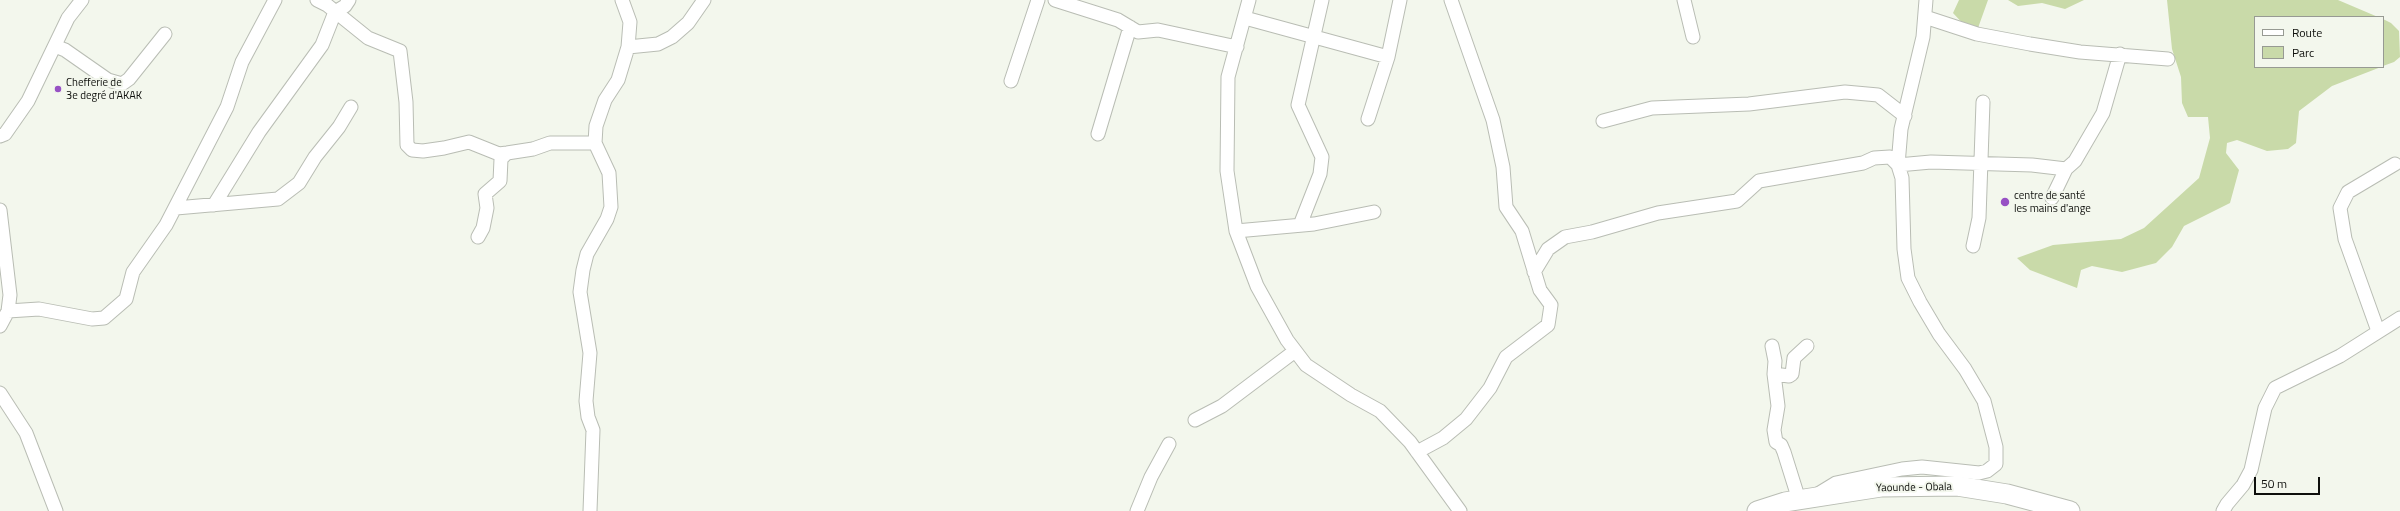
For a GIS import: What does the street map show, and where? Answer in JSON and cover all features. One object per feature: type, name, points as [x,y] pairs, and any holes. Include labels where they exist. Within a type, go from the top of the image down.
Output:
[{"type":"highway","name":"Yaounde - Obala","points":[[1757,511],[1806,499],[1881,487],[1957,486],[2007,494],[2070,511]]},
{"type":"street","points":[[0,136],[5,134],[28,101],[45,62],[55,46],[68,18],[82,0]]},
{"type":"street","points":[[8,311],[39,309],[92,318],[104,318],[126,299],[133,272],[176,208],[227,107],[250,43],[275,0]]},
{"type":"street","points":[[317,0],[368,38],[400,52],[406,102],[406,145],[412,150],[423,151],[469,142],[499,154],[507,154],[533,149],[550,143],[595,144]]},
{"type":"street","points":[[214,205],[259,132],[322,45],[335,12],[345,6],[349,0]]},
{"type":"street","points":[[590,511],[593,430],[588,416],[586,402],[590,353],[580,292],[582,270],[587,254],[607,219],[611,206],[612,194],[609,173],[595,144],[596,126],[605,100],[618,80],[628,47],[630,22],[622,0]]},
{"type":"street","points":[[628,47],[658,44],[672,37],[688,23],[704,0]]},
{"type":"street","points":[[1011,81],[1038,0]]},
{"type":"street","points":[[1054,0],[1118,20],[1138,32],[1158,30],[1237,47]]},
{"type":"street","points":[[1249,0],[1228,77],[1226,116],[1227,171],[1236,231],[1257,286],[1295,351],[1306,365],[1351,395],[1380,410],[1401,431],[1460,511]]},
{"type":"street","points":[[1300,225],[1320,174],[1322,157],[1298,105],[1322,0]]},
{"type":"street","points":[[1368,119],[1388,57],[1400,0]]},
{"type":"street","points":[[1417,452],[1443,438],[1466,419],[1490,388],[1506,357],[1548,325],[1551,305],[1540,290],[1522,231],[1506,207],[1503,166],[1493,120],[1451,0]]},
{"type":"street","points":[[1684,0],[1693,38]]},
{"type":"street","points":[[1772,346],[1775,361],[1774,374],[1778,406],[1774,430],[1776,442],[1781,445],[1806,499],[1836,483],[1902,468],[1922,467],[1979,473],[1996,464],[1996,447],[1984,401],[1965,368],[1939,334],[1908,278],[1903,238],[1902,178],[1898,164],[1901,129],[1916,75],[1925,17],[1926,0]]},
{"type":"street","points":[[1925,17],[1977,34],[2022,43],[2080,52],[2168,59]]},
{"type":"street","points":[[1245,18],[1314,35],[1388,57]]},
{"type":"street","points":[[1098,134],[1130,27]]},
{"type":"street","points":[[55,46],[65,50],[108,80],[122,84],[129,79],[165,34]]},
{"type":"street","points":[[2052,198],[2066,169],[2075,161],[2103,113],[2120,54]]},
{"type":"street","points":[[1603,121],[1652,108],[1749,104],[1845,92],[1878,95],[1905,116]]},
{"type":"street","points":[[1973,246],[1979,218],[1983,102]]},
{"type":"street","points":[[176,208],[278,199],[299,183],[315,157],[339,127],[351,107]]},
{"type":"street","points":[[478,237],[483,228],[487,208],[485,194],[500,181],[501,159],[507,154]]},
{"type":"street","points":[[1534,272],[1548,249],[1565,237],[1592,232],[1658,213],[1738,201],[1759,181],[1863,163],[1874,158],[1890,157],[1898,164],[1932,162],[2032,165],[2066,169]]},
{"type":"street","points":[[2378,331],[2345,239],[2340,208],[2348,192],[2395,164]]},
{"type":"street","points":[[0,210],[10,295],[8,311],[0,326]]},
{"type":"street","points":[[1236,231],[1300,225],[1374,212]]},
{"type":"street","points":[[2223,511],[2227,504],[2244,485],[2251,470],[2265,408],[2275,388],[2333,359],[2400,318]]},
{"type":"street","points":[[1774,374],[1789,376],[1792,374],[1794,358],[1807,346]]},
{"type":"street","points":[[1195,420],[1222,406],[1295,351]]},
{"type":"street","points":[[0,392],[26,433],[56,511]]},
{"type":"street","points":[[1137,511],[1151,478],[1169,444]]},
{"type":"green space","points":[[1959,0],[1988,0],[1978,28],[1967,28],[1953,13]]},
{"type":"green space","points":[[2008,0],[2084,0],[2065,9],[2042,3],[2018,6]]},
{"type":"green space","points":[[2167,0],[2338,0],[2376,16],[2254,16],[2254,68],[2378,68],[2332,86],[2299,111],[2296,143],[2288,149],[2267,151],[2237,140],[2227,143],[2226,153],[2239,170],[2230,203],[2184,226],[2172,247],[2156,263],[2122,272],[2092,266],[2081,270],[2077,288],[2030,270],[2017,258],[2053,245],[2121,239],[2144,228],[2199,178],[2210,138],[2208,117],[2188,117],[2182,103],[2181,77],[2172,49]]},
{"type":"green space","points":[[2384,20],[2391,23],[2399,31],[2400,57],[2394,62],[2384,66]]},
{"type":"place","name":"Chefferie de 3e degré d'AKAK","points":[[58,89]]},
{"type":"place","name":"centre de santé les mains d'ange","points":[[2005,202]]}]
